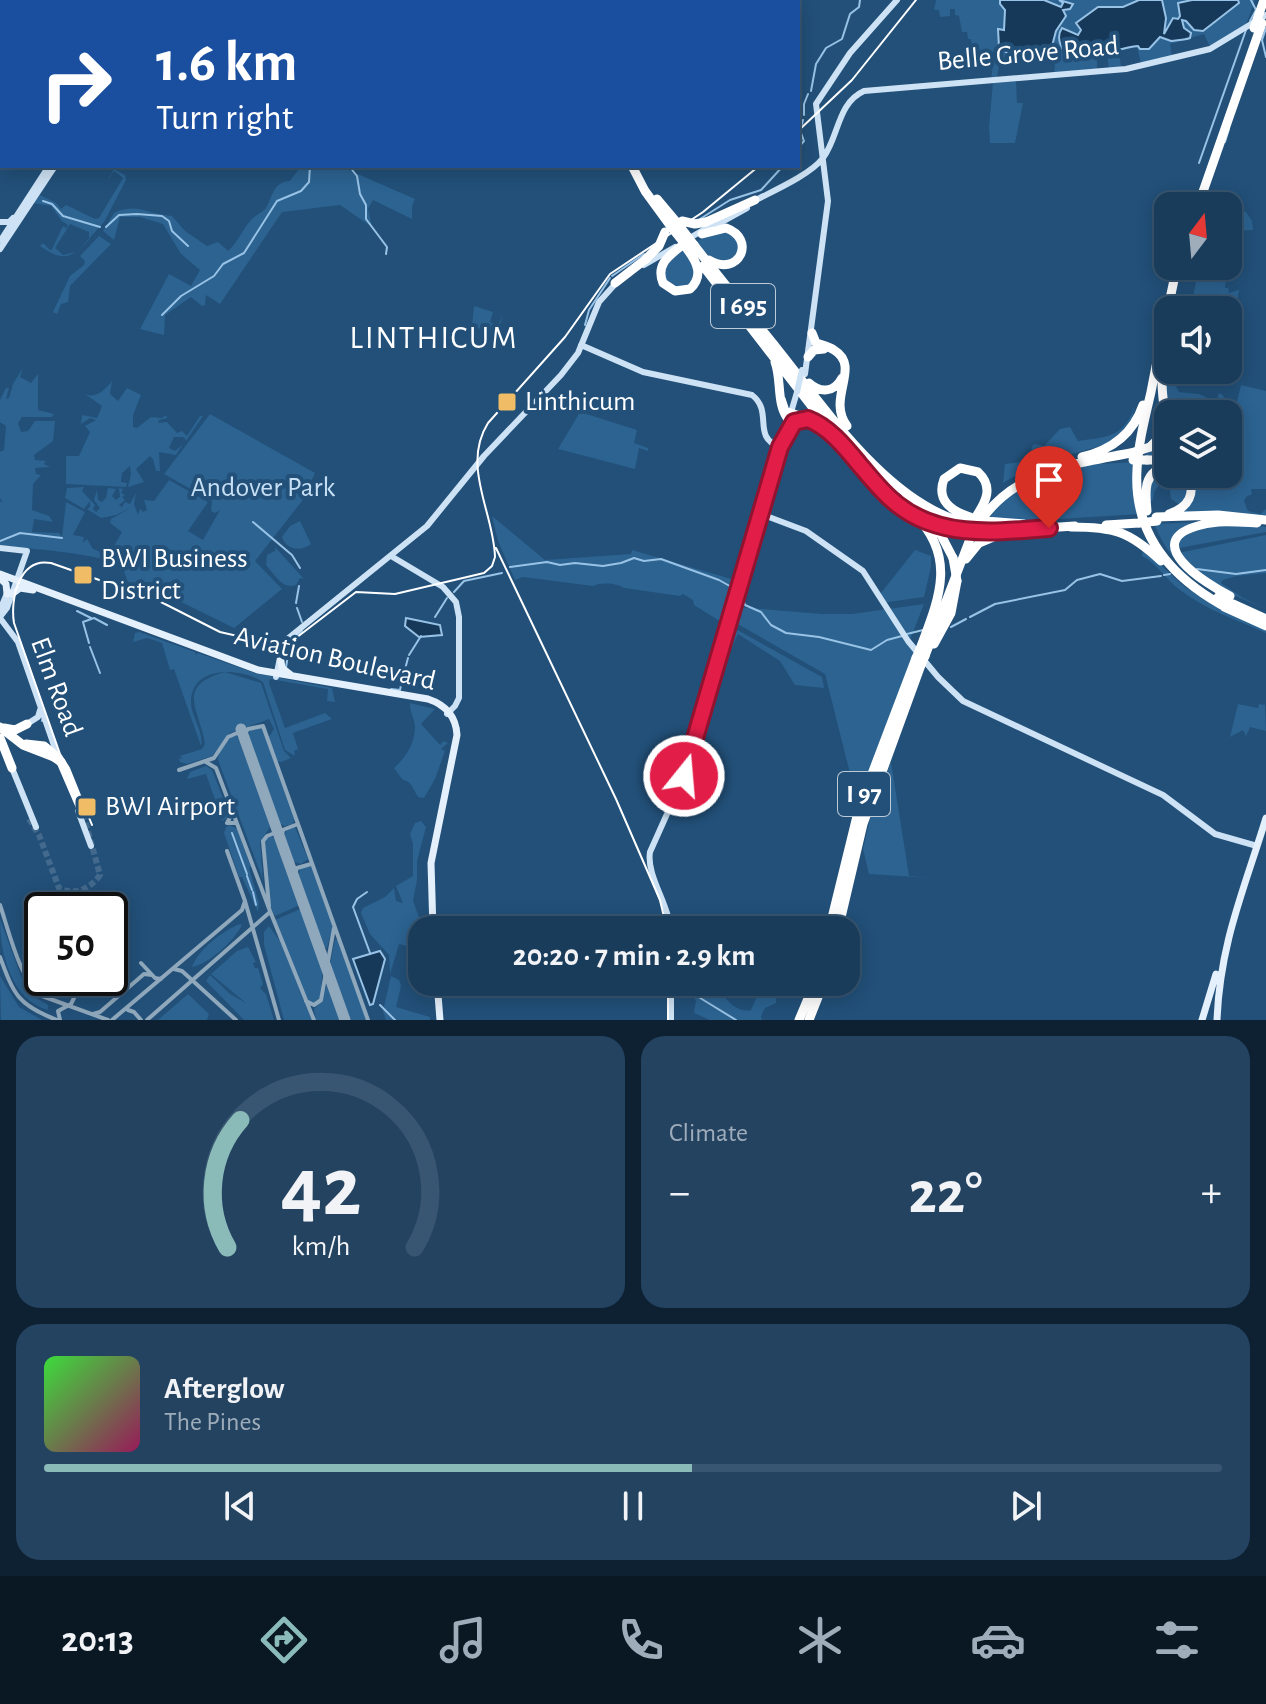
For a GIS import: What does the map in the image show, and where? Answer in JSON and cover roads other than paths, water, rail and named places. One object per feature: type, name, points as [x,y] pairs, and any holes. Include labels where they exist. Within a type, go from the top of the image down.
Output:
[{"type":"highway","points":[[1200,192],[1261,18],[1264,0]]},
{"type":"highway","name":"I 695","points":[[635,168],[674,226]]},
{"type":"highway","name":"I 695","points":[[635,168],[645,191],[760,339],[796,370],[849,452],[905,511],[935,524],[966,527],[1071,527],[1154,516],[1205,515],[1245,517],[1264,522]]},
{"type":"highway","points":[[615,283],[646,259],[674,226],[706,222],[755,200]]},
{"type":"highway","points":[[690,248],[716,264],[726,266],[737,260],[742,248],[739,236],[729,229],[718,228],[702,234]]},
{"type":"highway","points":[[690,248],[698,266],[698,278],[692,287],[677,292],[665,286],[660,273],[664,261],[690,248]]},
{"type":"highway","name":"I 695","points":[[690,248],[863,452],[899,487],[930,510],[966,527]]},
{"type":"highway","points":[[796,370],[816,389],[825,391],[836,387],[842,377],[842,364],[834,353],[816,343],[812,333]]},
{"type":"highway","points":[[760,339],[778,371],[782,410],[824,427],[849,452]]},
{"type":"highway","points":[[808,345],[839,353],[846,374],[838,400],[842,419],[899,487]]},
{"type":"highway","points":[[808,357],[812,351],[823,347]]},
{"type":"highway","points":[[796,370],[852,450],[930,533],[941,574],[938,598],[928,628]]},
{"type":"highway","points":[[966,527],[1025,474],[1102,451],[1126,435],[1140,414],[1154,374]]},
{"type":"highway","points":[[1155,384],[1139,449],[1139,502],[1154,544],[1171,568],[1197,591],[1229,609]]},
{"type":"highway","points":[[1154,516],[1143,492],[1143,462],[1158,384]]},
{"type":"highway","points":[[954,584],[974,531],[996,503],[1027,479],[1072,465],[1134,456],[1150,447],[1159,438],[1165,422],[1162,384]]},
{"type":"highway","points":[[811,390],[868,461],[937,531],[953,558],[951,613],[922,659]]},
{"type":"highway","points":[[780,445],[794,422],[808,419]]},
{"type":"highway","points":[[1134,456],[1154,461]]},
{"type":"highway","points":[[928,628],[966,527],[984,504],[988,488],[978,472],[960,468],[951,471],[944,479],[942,495],[966,527]]},
{"type":"highway","points":[[1154,472],[1148,479],[1145,491],[1165,550],[1187,576],[1211,593],[1266,619]]},
{"type":"highway","points":[[1154,516],[1184,507],[1191,496],[1190,488]]},
{"type":"highway","name":"I 695","points":[[1154,516],[1264,522]]},
{"type":"highway","name":"I 695","points":[[1052,526],[1138,520]]},
{"type":"highway","points":[[1264,522],[1220,522],[1197,526],[1180,536],[1176,550],[1180,561],[1203,582],[1266,612]]},
{"type":"highway","points":[[966,527],[982,526]]},
{"type":"highway","points":[[954,584],[968,555],[982,541],[1052,526]]},
{"type":"highway","points":[[1071,527],[1105,527],[1130,536],[1188,587],[1266,626]]},
{"type":"highway","name":"I 97","points":[[841,916],[863,824],[922,659],[928,628]]},
{"type":"highway","name":"I 97","points":[[832,916],[859,808],[922,659]]},
{"type":"highway","points":[[0,726],[13,730],[30,722]]},
{"type":"highway","points":[[0,726],[17,741],[59,762],[83,813]]},
{"type":"highway","points":[[0,738],[12,768]]},
{"type":"highway","points":[[799,1020],[809,996]]},
{"type":"highway","points":[[809,1020],[818,996]]},
{"type":"main road","points":[[825,145],[815,109],[817,100],[892,2]]},
{"type":"main road","name":"Belle Grove Road","points":[[755,200],[823,158],[825,145],[848,103],[864,91],[1126,69],[1210,49],[1261,18]]},
{"type":"main road","points":[[668,916],[650,864],[650,852],[684,776],[780,445],[798,394],[796,370],[812,333],[827,209],[823,158]]},
{"type":"main road","points":[[816,165],[825,168]]},
{"type":"main road","points":[[0,241],[51,168]]},
{"type":"main road","points":[[0,249],[51,168]]},
{"type":"main road","points":[[615,283],[690,248],[702,234],[755,200]]},
{"type":"main road","points":[[276,676],[283,645],[290,637],[395,556],[430,523],[484,456],[556,382],[581,345],[596,307],[615,283],[755,200]]},
{"type":"main road","points":[[6,232],[0,223],[9,222],[18,213]]},
{"type":"main road","points":[[796,370],[808,357],[815,302]]},
{"type":"main road","points":[[581,345],[651,374],[752,395],[762,408],[764,435],[780,445]]},
{"type":"main road","points":[[761,514],[806,531],[860,569],[908,641],[955,695],[971,706],[1163,795],[1219,838],[1261,849]]},
{"type":"main road","points":[[0,548],[26,551]]},
{"type":"main road","points":[[11,549],[19,556],[14,581]]},
{"type":"main road","points":[[0,576],[10,575],[26,551]]},
{"type":"main road","points":[[0,618],[26,551]]},
{"type":"main road","points":[[395,556],[443,587],[453,596],[457,606],[459,696],[457,705],[448,713]]},
{"type":"main road","points":[[0,576],[9,594]]},
{"type":"main road","name":"Aviation Boulevard","points":[[0,576],[276,676],[403,697]]},
{"type":"main road","name":"Aviation Boulevard","points":[[14,581],[232,665],[276,676],[435,701],[455,722],[457,735],[431,863],[431,916]]},
{"type":"main road","points":[[0,610],[9,594],[21,588],[33,590]]},
{"type":"main road","points":[[117,606],[117,614],[123,619]]},
{"type":"main road","name":"Elm Road","points":[[0,618],[18,642],[91,846]]},
{"type":"main road","name":"Elm Road","points":[[11,632],[40,712],[30,722]]},
{"type":"main road","points":[[258,670],[273,667],[280,655]]},
{"type":"main road","points":[[280,655],[284,671],[300,678]]},
{"type":"main road","points":[[30,722],[42,720],[47,725]]},
{"type":"main road","points":[[54,743],[77,795]]},
{"type":"main road","points":[[12,768],[29,819]]},
{"type":"main road","points":[[12,768],[36,827]]},
{"type":"main road","points":[[1219,1020],[1216,994],[1221,965],[1231,924],[1261,849],[1266,818]]},
{"type":"main road","points":[[1202,1020],[1216,994],[1266,832]]},
{"type":"main road","points":[[436,996],[438,1020]]},
{"type":"main road","points":[[671,996],[671,1020]]},
{"type":"waterway","points":[[811,91],[816,64],[826,48],[842,39],[850,14],[859,7],[860,0]]},
{"type":"waterway","points":[[1250,21],[1256,10],[1251,0]]},
{"type":"waterway","points":[[1266,28],[1262,40],[1266,57]]},
{"type":"waterway","points":[[1199,163],[1246,30]]},
{"type":"waterway","points":[[804,115],[808,94]]},
{"type":"waterway","points":[[802,124],[803,120]]},
{"type":"waterway","points":[[1225,142],[1229,129]]},
{"type":"waterway","points":[[800,146],[804,141],[801,133]]},
{"type":"waterway","points":[[162,315],[181,296],[214,276],[223,264],[244,253],[277,201],[301,191],[309,182],[310,168]]},
{"type":"waterway","points":[[351,168],[357,176],[360,194],[366,205],[366,219],[387,247],[386,254]]},
{"type":"waterway","points":[[700,219],[730,200],[761,190],[781,168]]},
{"type":"waterway","points":[[43,201],[52,204],[63,216],[100,227]]},
{"type":"waterway","points":[[106,227],[119,215],[162,216],[188,246]]},
{"type":"waterway","points":[[612,276],[644,254]]},
{"type":"waterway","points":[[585,325],[589,310],[610,278]]},
{"type":"waterway","points":[[253,522],[292,555],[300,568]]},
{"type":"waterway","points":[[0,541],[20,533],[62,538]]},
{"type":"waterway","points":[[510,567],[547,562],[603,566],[634,558],[644,561],[661,559],[735,589]]},
{"type":"waterway","points":[[1197,569],[1236,574],[1266,570]]},
{"type":"waterway","points":[[454,592],[464,581],[502,573]]},
{"type":"waterway","points":[[970,617],[995,604],[1065,590],[1077,580],[1100,574],[1122,581],[1161,576]]},
{"type":"waterway","points":[[1164,575],[1170,574]]},
{"type":"waterway","points":[[296,603],[299,586]]},
{"type":"waterway","points":[[741,593],[745,605],[761,612],[771,625],[786,633],[819,637],[871,650],[887,640],[902,636]]},
{"type":"waterway","points":[[435,617],[447,598]]},
{"type":"waterway","points":[[297,608],[302,622]]},
{"type":"waterway","points":[[77,611],[91,618]]},
{"type":"waterway","points":[[89,643],[83,622],[94,618],[107,625]]},
{"type":"waterway","points":[[951,627],[966,619]]},
{"type":"waterway","points":[[907,634],[923,630]]},
{"type":"waterway","points":[[292,640],[302,631]]},
{"type":"waterway","points":[[409,655],[421,636]]},
{"type":"waterway","points":[[286,667],[290,644]]},
{"type":"waterway","points":[[90,647],[100,673]]},
{"type":"waterway","points":[[404,673],[408,658]]},
{"type":"waterway","points":[[391,689],[400,690],[403,676]]},
{"type":"waterway","points":[[232,833],[247,874]]},
{"type":"waterway","points":[[247,876],[252,890]]},
{"type":"waterway","points":[[253,892],[256,905]]},
{"type":"waterway","points":[[367,892],[357,899],[353,907],[370,953]]},
{"type":"waterway","points":[[697,996],[736,1020]]},
{"type":"waterway","points":[[380,1005],[395,1020]]},
{"type":"tunnel","points":[[29,819],[39,835],[59,888],[76,891],[92,884],[100,875],[83,813]]},
{"type":"tram line","points":[[800,129],[852,80],[916,0]]},
{"type":"tram line","points":[[92,825],[69,768],[60,754],[14,623],[16,592],[24,573],[31,566],[51,563],[159,601],[220,632],[277,645],[292,641],[356,592],[395,594],[484,573],[492,566],[495,557],[478,473],[481,439],[488,423],[565,337],[610,274],[703,212],[757,168]]},
{"type":"tram line","points":[[496,548],[616,799],[660,900],[664,916]]},
{"type":"tram line","points":[[668,996],[668,1020]]},
{"type":"place","name":"Linthicum","points":[[507,402]]},
{"type":"place","name":"BWI Business District","points":[[83,575]]},
{"type":"place","name":"BWI Airport","points":[[87,807]]},
{"type":"district","name":"LINTHICUM","points":[[434,338]]},
{"type":"park label","name":"Andover Park","points":[[263,488]]}]
